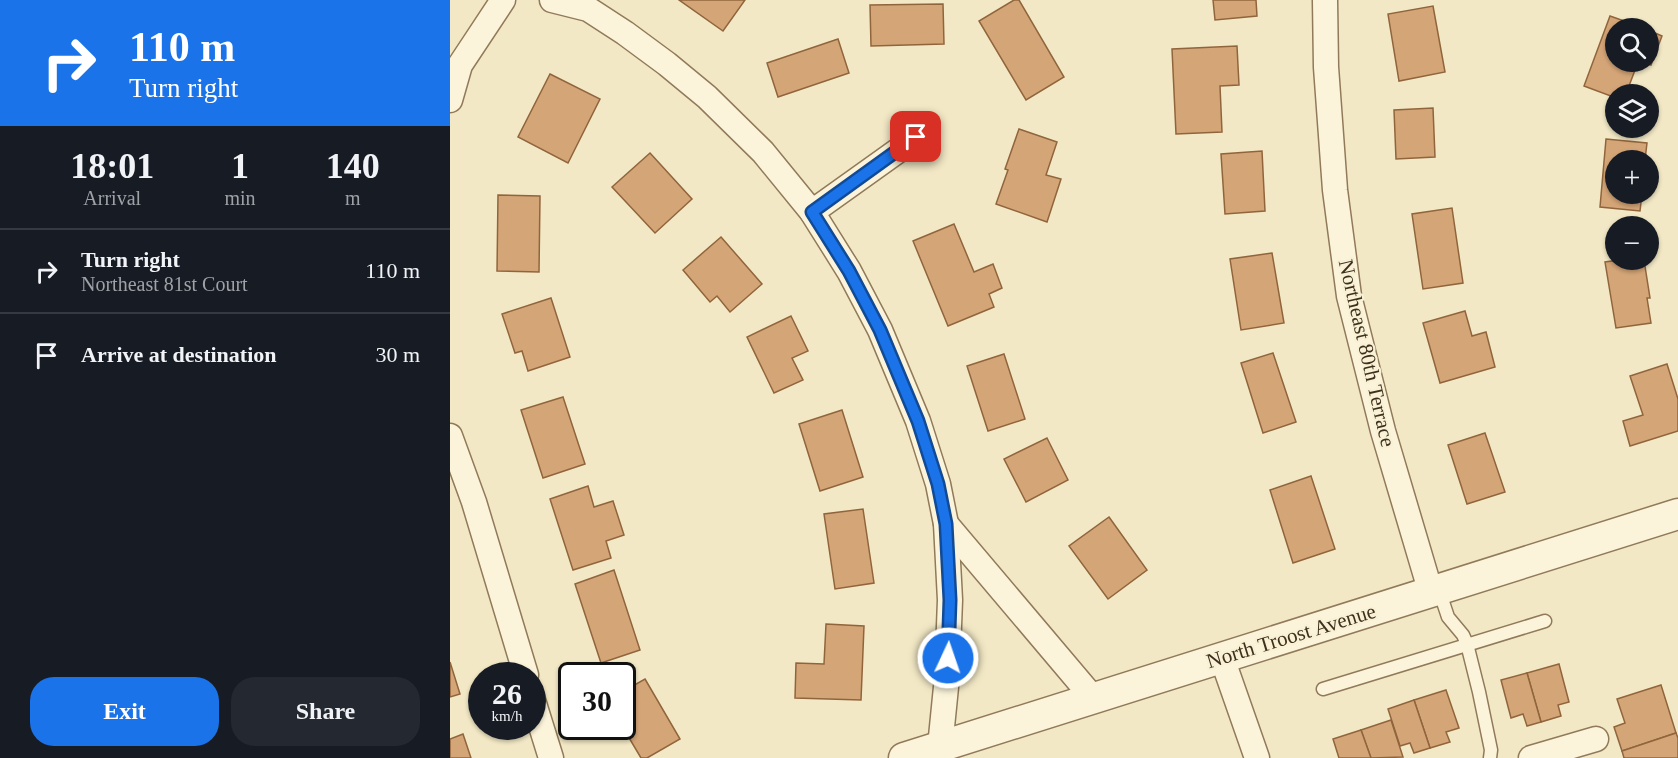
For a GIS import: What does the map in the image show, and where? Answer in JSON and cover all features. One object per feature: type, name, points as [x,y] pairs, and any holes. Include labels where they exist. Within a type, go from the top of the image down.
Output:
[{"type":"street","points":[[450,99],[460,65],[502,0]]},
{"type":"street","points":[[552,0],[588,9],[625,33],[707,97],[763,152],[812,212],[849,271],[880,330],[918,421],[938,484],[946,524],[950,600],[947,677],[940,747]]},
{"type":"street","name":"Northeast 80th Terrace","points":[[1325,0],[1326,67],[1335,190],[1349,296],[1383,431],[1435,592]]},
{"type":"street","points":[[812,212],[916,137]]},
{"type":"street","points":[[450,436],[474,502],[522,662]]},
{"type":"street","name":"North Troost Avenue","points":[[904,758],[1678,514]]},
{"type":"street","points":[[946,524],[1094,699]]},
{"type":"street","points":[[1222,658],[1257,758]]},
{"type":"street","points":[[1531,758],[1596,739]]},
{"type":"street","points":[[545,740],[551,758]]},
{"type":"lane","points":[[1435,592],[1448,617],[1463,635],[1467,644],[1491,750],[1490,758]]},
{"type":"lane","points":[[1323,689],[1545,621]]},
{"type":"building","points":[[679,0],[745,0],[723,31]]},
{"type":"building","points":[[1014,0],[1019,0],[1064,77],[1026,100],[979,21]]},
{"type":"building","points":[[1213,0],[1256,0],[1257,16],[1215,20]]},
{"type":"building","points":[[943,4],[944,44],[871,46],[870,5]]},
{"type":"building","points":[[1433,6],[1445,72],[1399,81],[1388,14]]},
{"type":"building","points":[[1605,29],[1605,72],[1634,72],[1630,84],[1605,84],[1605,94],[1584,86]]},
{"type":"building","points":[[838,39],[849,73],[778,97],[767,63]]},
{"type":"building","points":[[1237,46],[1239,85],[1220,86],[1222,132],[1176,134],[1172,49]]},
{"type":"building","points":[[550,74],[600,99],[568,163],[518,137]]},
{"type":"building","points":[[1433,108],[1435,157],[1396,159],[1394,110]]},
{"type":"building","points":[[1019,129],[1057,142],[1046,175],[1061,179],[1047,222],[996,204]]},
{"type":"building","points":[[1606,139],[1647,143],[1646,150],[1605,150]]},
{"type":"building","points":[[1605,150],[1605,204],[1641,204],[1640,211],[1600,207]]},
{"type":"building","points":[[1262,151],[1265,211],[1225,214],[1221,154]]},
{"type":"building","points":[[650,153],[692,199],[655,233],[612,187]]},
{"type":"building","points":[[498,195],[540,196],[539,272],[497,271]]},
{"type":"building","points":[[1452,208],[1463,283],[1423,289],[1412,214]]},
{"type":"building","points":[[954,224],[974,272],[993,264],[1002,288],[989,294],[994,307],[948,326],[913,241]]},
{"type":"building","points":[[721,237],[762,284],[730,312],[717,296],[710,302],[683,270]]},
{"type":"building","points":[[1272,253],[1284,323],[1241,330],[1230,259]]},
{"type":"building","points":[[1606,270],[1646,270],[1651,323],[1616,328]]},
{"type":"building","points":[[551,298],[570,357],[528,371],[522,351],[515,353],[502,314]]},
{"type":"building","points":[[1465,311],[1472,336],[1486,332],[1495,367],[1440,383],[1423,323]]},
{"type":"building","points":[[791,316],[808,351],[792,358],[803,380],[774,393],[747,337]]},
{"type":"building","points":[[1273,353],[1296,422],[1263,433],[1241,363]]},
{"type":"building","points":[[1004,354],[1025,419],[988,431],[967,366]]},
{"type":"building","points":[[1667,364],[1678,399],[1678,431],[1630,446],[1623,421],[1643,415],[1630,376]]},
{"type":"building","points":[[563,397],[585,464],[543,478],[521,410]]},
{"type":"building","points":[[842,410],[863,477],[820,491],[799,424]]},
{"type":"building","points":[[1485,433],[1505,492],[1467,504],[1448,445]]},
{"type":"building","points":[[1047,438],[1068,480],[1026,502],[1004,459]]},
{"type":"building","points":[[1311,476],[1335,549],[1293,563],[1270,490]]},
{"type":"building","points":[[588,486],[594,507],[613,501],[624,535],[606,541],[611,558],[573,570],[550,499]]},
{"type":"building","points":[[863,509],[874,583],[835,589],[824,514]]},
{"type":"building","points":[[1109,517],[1147,570],[1108,599],[1069,546]]},
{"type":"building","points":[[614,570],[640,650],[601,662],[575,584]]},
{"type":"building","points":[[826,624],[864,626],[861,700],[795,698],[796,663],[824,664]]},
{"type":"building","points":[[450,662],[460,694],[450,697]]},
{"type":"building","points":[[1559,664],[1569,702],[1558,705],[1561,716],[1541,722],[1527,673]]},
{"type":"building","points":[[1527,673],[1541,722],[1527,726],[1523,714],[1511,718],[1501,680]]},
{"type":"building","points":[[645,679],[680,739],[647,758],[641,758],[630,740],[636,740],[636,684]]},
{"type":"building","points":[[1661,685],[1676,733],[1622,751],[1614,727],[1625,723],[1617,699]]},
{"type":"building","points":[[1446,690],[1459,728],[1446,732],[1450,742],[1430,748],[1414,700]]},
{"type":"building","points":[[1414,700],[1430,748],[1414,753],[1410,743],[1400,746],[1388,709]]},
{"type":"building","points":[[1391,720],[1403,757],[1371,758],[1361,730]]},
{"type":"building","points":[[1361,730],[1371,758],[1339,758],[1333,739]]},
{"type":"building","points":[[1676,733],[1678,758],[1624,758],[1622,751]]},
{"type":"building","points":[[463,734],[471,758],[450,758],[450,739]]},
{"type":"route","points":[[916,137],[812,212],[849,271],[880,330],[918,421],[938,484],[946,524],[950,600],[948,658]]}]
